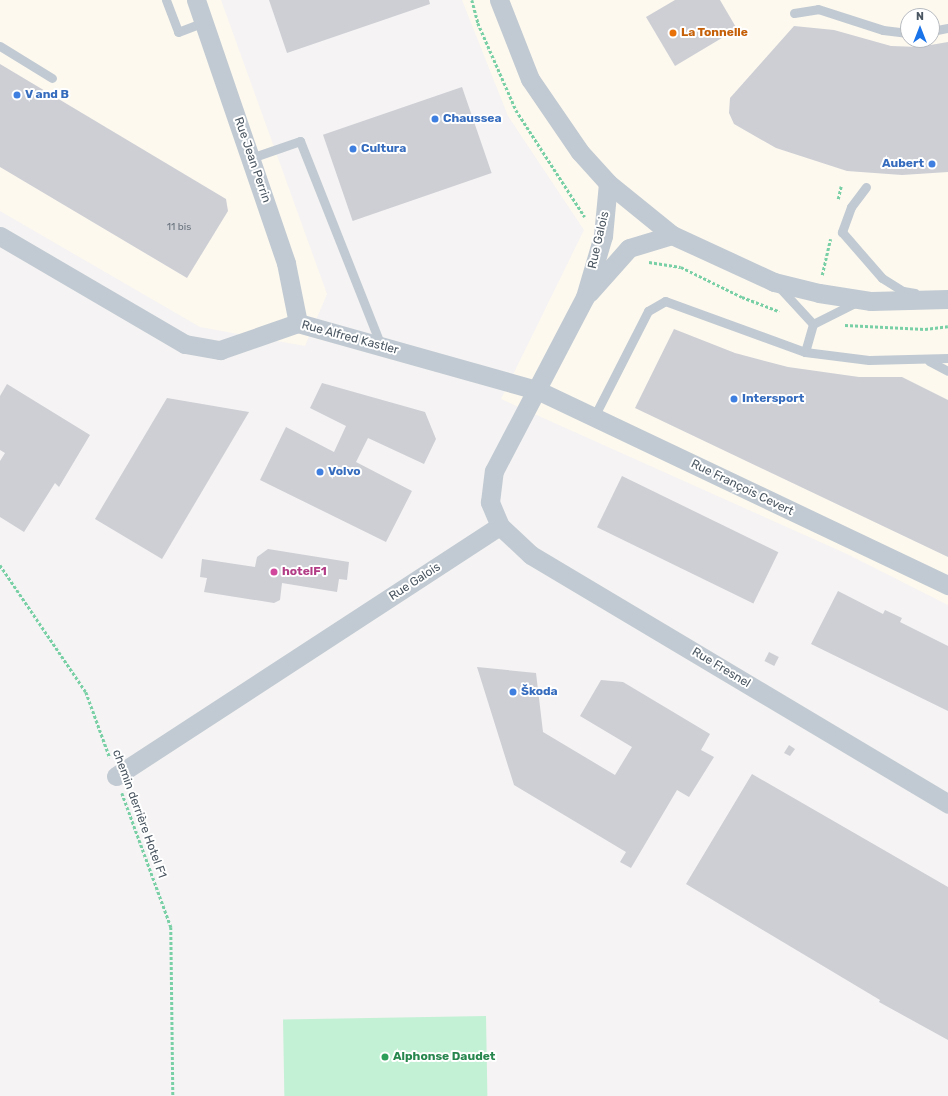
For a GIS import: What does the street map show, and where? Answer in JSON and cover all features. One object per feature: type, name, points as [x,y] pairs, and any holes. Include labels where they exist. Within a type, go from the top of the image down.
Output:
[{"type":"street","name":"Rue Jean Perrin","points":[[196,0],[286,263],[298,323]]},
{"type":"street","points":[[498,0],[530,79],[580,152],[608,183],[672,235],[774,282],[819,293],[862,299],[947,299]]},
{"type":"street","name":"Rue Galois","points":[[116,776],[500,526],[490,502],[494,471],[585,297],[603,236],[608,183]]},
{"type":"street","name":"Rue Galois","points":[[585,297],[629,248],[672,235]]},
{"type":"street","name":"Rue Alfred Kastler","points":[[2,240],[185,344],[220,350],[298,323],[537,390]]},
{"type":"street","name":"Rue François Cevert","points":[[537,390],[595,415],[948,585]]},
{"type":"street","name":"Rue Fresnel","points":[[500,526],[531,555],[948,804]]},
{"type":"lane","points":[[166,0],[178,32],[204,22]]},
{"type":"lane","points":[[794,13],[818,9],[883,30],[900,31]]},
{"type":"lane","points":[[0,46],[52,78]]},
{"type":"lane","points":[[251,158],[300,141],[381,346]]},
{"type":"lane","points":[[866,187],[851,207],[842,232],[882,278],[893,285],[947,299]]},
{"type":"lane","points":[[774,282],[813,324]]},
{"type":"lane","points":[[805,352],[813,324],[862,299]]},
{"type":"lane","points":[[595,415],[648,311],[665,301],[805,352],[869,360],[929,360],[948,358]]},
{"type":"lane","points":[[929,360],[948,371]]},
{"type":"path","points":[[472,0],[478,23],[516,110],[588,222]]},
{"type":"path","points":[[836,208],[841,186]]},
{"type":"path","points":[[819,293],[831,230]]},
{"type":"path","name":"chemin derrière Hotel F1","points":[[0,565],[86,692],[171,927],[173,1096]]},
{"type":"shaded area","points":[[0,0],[221,0],[327,294],[305,346],[200,327],[0,211]]},
{"type":"shaded area","points":[[462,0],[948,0],[948,605],[847,554],[501,399],[584,230],[508,116]]},
{"type":"green space","name":"Alphonse Daudet","points":[[486,1016],[487,1096],[284,1096],[283,1020]]},
{"type":"building","points":[[269,0],[429,0],[430,4],[287,53]]},
{"type":"building","points":[[675,0],[720,0],[737,29],[675,66],[646,17]]},
{"type":"building","points":[[794,26],[834,30],[891,46],[900,46],[900,48],[940,48],[940,43],[948,42],[948,172],[902,175],[847,171],[776,148],[734,124],[729,113],[730,98]]},
{"type":"building","points":[[0,64],[226,199],[228,211],[187,278],[0,167]]},
{"type":"building","points":[[462,87],[492,173],[353,221],[323,135]]},
{"type":"building","points":[[674,329],[735,353],[788,367],[859,377],[902,377],[948,400],[948,557],[635,408]]},
{"type":"building","name":"Volvo","points":[[322,383],[425,412],[436,439],[424,464],[368,438],[356,462],[412,491],[386,542],[260,480],[286,427],[334,452],[346,426],[310,408]]},
{"type":"building","points":[[7,384],[90,435],[59,487],[55,483],[24,532],[0,517],[0,461],[5,453],[0,450],[0,396]]},
{"type":"building","points":[[167,398],[249,412],[162,559],[95,519]]},
{"type":"building","points":[[622,476],[778,552],[753,604],[597,527]]},
{"type":"building","name":"hotelF1","points":[[268,549],[349,562],[347,580],[339,579],[337,592],[282,583],[280,600],[274,603],[204,592],[207,578],[200,577],[202,559],[255,567],[257,557]]},
{"type":"building","points":[[838,591],[883,614],[885,610],[902,618],[900,622],[948,646],[948,711],[811,644]]},
{"type":"building","points":[[769,652],[779,657],[774,666],[764,661]]},
{"type":"building","points":[[477,667],[536,673],[543,732],[615,775],[632,747],[580,716],[601,680],[623,682],[710,734],[701,750],[714,757],[689,797],[677,790],[631,868],[620,862],[626,852],[514,785]]},
{"type":"building","points":[[789,745],[795,749],[790,756],[784,753]]},
{"type":"building","points":[[752,774],[948,887],[948,1040],[879,1002],[880,1000],[686,884]]},
{"type":"place","name":"La Tonnelle","points":[[673,33]]},
{"type":"place","name":"V and B","points":[[17,95]]},
{"type":"place","name":"Chaussea","points":[[435,119]]},
{"type":"place","name":"Cultura","points":[[353,149]]},
{"type":"place","name":"Aubert","points":[[932,164]]},
{"type":"place","name":"Intersport","points":[[734,399]]},
{"type":"place","name":"Volvo","points":[[320,472]]},
{"type":"place","name":"hotelF1","points":[[274,572]]},
{"type":"place","name":"Škoda","points":[[513,692]]},
{"type":"place","name":"Alphonse Daudet","points":[[385,1057]]}]
